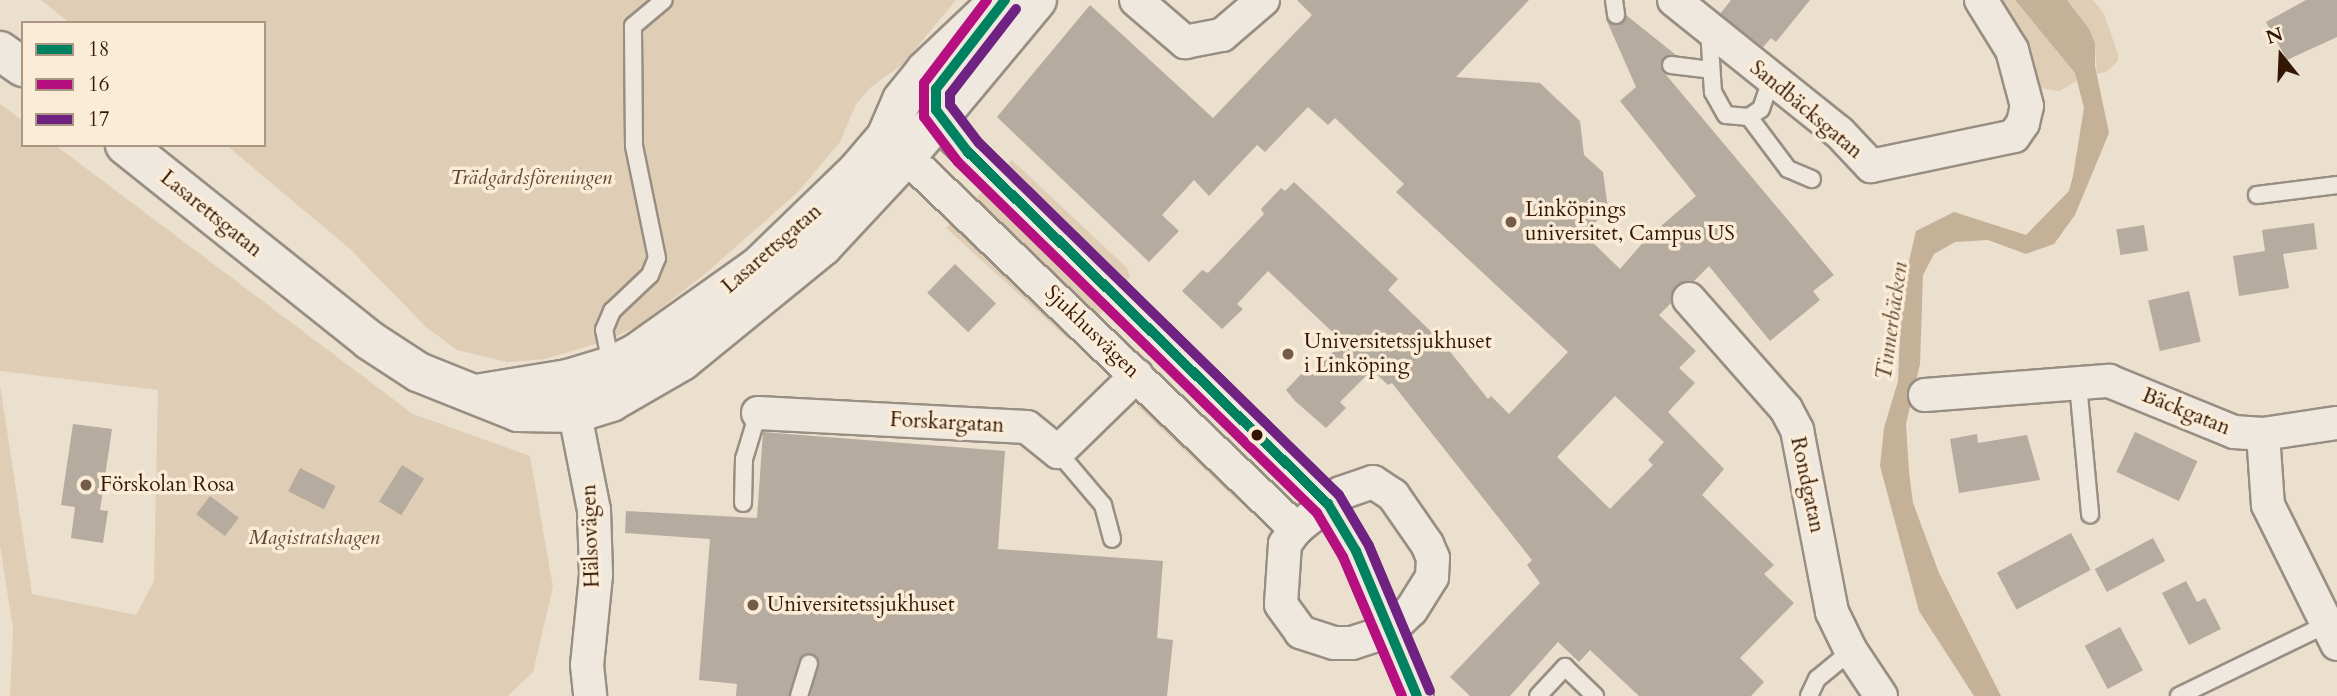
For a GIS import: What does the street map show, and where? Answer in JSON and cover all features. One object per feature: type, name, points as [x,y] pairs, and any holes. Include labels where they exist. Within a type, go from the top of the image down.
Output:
[{"type":"main road","name":"Lasarettsgatan","points":[[572,396],[611,402],[682,361],[823,246],[896,147],[902,100],[926,70],[1003,0]]},
{"type":"main road","name":"Lasarettsgatan","points":[[128,147],[369,340],[418,372],[518,412],[572,396],[611,366],[649,345],[759,266],[896,147],[940,117],[1037,0]]},
{"type":"main road","points":[[0,51],[21,66]]},
{"type":"street","name":"Lasarettsgatan","points":[[940,117],[933,98],[936,89],[1003,0]]},
{"type":"street","points":[[1136,0],[1185,42],[1222,35],[1255,7]]},
{"type":"street","name":"Sandbäcksgatan","points":[[1674,0],[1839,132],[1871,166],[2014,136],[2026,106],[2012,50],[1980,0]]},
{"type":"street","name":"Sjukhusvägen","points":[[940,117],[975,159],[1328,504],[1356,551],[1417,696]]},
{"type":"street","name":"Sjukhusvägen","points":[[896,147],[1137,374],[1296,529]]},
{"type":"street","name":"Rondgatan","points":[[1689,299],[1786,409],[1797,430],[1832,612],[1851,651],[1881,696]]},
{"type":"street","points":[[1058,452],[1137,374]]},
{"type":"street","name":"Bäckgatan","points":[[1925,395],[2109,381],[2223,429],[2263,434],[2337,423]]},
{"type":"street","name":"Hälsovägen","points":[[572,396],[588,469],[596,546],[587,665],[590,696]]},
{"type":"street","name":"Forskargatan","points":[[758,413],[1027,427],[1058,452]]},
{"type":"street","points":[[2263,434],[2268,505],[2332,634]]},
{"type":"street","points":[[1373,482],[1392,495],[1427,544],[1433,558],[1432,577],[1411,610],[1389,631],[1352,643],[1334,643],[1294,626],[1281,604],[1279,588],[1285,544],[1296,529],[1328,504],[1352,487],[1373,482]]},
{"type":"lane","points":[[611,366],[604,330],[612,311],[650,275],[657,258],[639,185],[634,146],[633,26],[664,0]]},
{"type":"lane","points":[[1709,29],[1709,70],[1713,92],[1726,115],[1749,117],[1761,109],[1771,80]]},
{"type":"lane","points":[[1671,65],[1709,70]]},
{"type":"lane","points":[[1749,117],[1788,169],[1812,179]]},
{"type":"lane","points":[[2257,195],[2337,185]]},
{"type":"lane","points":[[2078,384],[2090,514]]},
{"type":"lane","points":[[743,503],[744,459],[758,413]]},
{"type":"lane","points":[[1058,452],[1103,505],[1112,539]]},
{"type":"lane","points":[[2179,696],[2332,634]]},
{"type":"lane","points":[[1809,696],[1817,679],[1851,651]]},
{"type":"lane","points":[[799,696],[809,664]]},
{"type":"lane","points":[[1538,696],[1565,667],[1595,696]]},
{"type":"green space","name":"Trädgårdsföreningen","points":[[41,0],[956,0],[903,64],[871,87],[856,104],[840,142],[799,191],[705,274],[638,326],[608,340],[545,359],[507,362],[457,350],[426,327],[349,248],[228,147],[266,147],[266,21],[67,21]]},
{"type":"green space","points":[[1993,0],[2015,0],[2075,73],[2077,81],[2059,91],[2041,88]]},
{"type":"green space","points":[[2067,0],[2093,0],[2104,14],[2118,54],[2118,61],[2106,72],[2097,74],[2095,43]]},
{"type":"green space","name":"Magistratshagen","points":[[0,104],[21,120],[21,147],[58,147],[413,414],[530,456],[553,587],[533,672],[508,696],[10,696],[13,629],[0,545],[0,385],[32,594],[136,615],[154,581],[158,390],[0,371]]},
{"type":"green space","points":[[1012,160],[1127,268],[1130,276],[1125,285],[1002,170]]},
{"type":"green space","points":[[983,191],[1105,309],[1096,318],[974,200]]},
{"type":"green space","points":[[952,222],[1077,337],[1067,338],[946,228]]},
{"type":"green space","points":[[1144,401],[1247,496],[1240,503],[1136,405]]},
{"type":"shaded area","points":[[2015,0],[2067,0],[2089,29],[2095,43],[2095,66],[2109,133],[2075,215],[2054,244],[2026,254],[1988,240],[1955,242],[1934,254],[1923,275],[1920,364],[1906,424],[1909,472],[1913,503],[1939,573],[2001,696],[1974,696],[1919,611],[1880,466],[1884,428],[1898,381],[1902,291],[1916,231],[1954,212],[2026,235],[2069,191],[2084,108],[2075,73]]},
{"type":"building","points":[[1297,0],[1529,0],[1456,77],[1540,83],[1580,121],[1584,155],[1603,172],[1608,209],[1584,234],[1620,269],[1647,238],[1696,196],[1620,101],[1636,87],[1606,19],[1618,25],[1626,15],[1676,55],[1663,58],[1662,70],[1834,275],[1813,291],[1820,300],[1770,341],[1709,266],[1694,281],[1676,286],[1671,303],[1659,315],[1696,351],[1679,368],[1695,383],[1668,412],[1724,469],[1702,495],[1774,565],[1764,574],[1794,603],[1740,658],[1764,682],[1751,696],[1639,696],[1590,650],[1579,662],[1558,642],[1510,696],[1470,696],[1450,677],[1540,583],[1527,565],[1532,560],[1392,383],[1388,385],[1372,370],[1340,402],[1346,408],[1326,428],[1295,401],[1286,390],[1306,369],[1311,374],[1343,342],[1268,271],[1237,304],[1243,309],[1222,329],[1182,291],[1202,270],[1208,273],[1264,214],[1261,209],[1281,188],[1285,191],[1294,182],[1398,279],[1388,290],[1443,343],[1488,399],[1491,396],[1509,414],[1568,352],[1396,192],[1404,184],[1335,118],[1328,125],[1308,107],[1265,152],[1257,145],[1209,196],[1194,180],[1162,215],[1179,231],[1149,262],[997,117],[1090,5],[1213,118],[1312,15]],"holes":[[[1615,396],[1664,442],[1648,460],[1653,465],[1610,509],[1557,457]]]},
{"type":"building","points":[[1731,0],[1810,0],[1776,42],[1771,38],[1763,47],[1720,14]]},
{"type":"building","points":[[2306,0],[2337,0],[2337,37],[2287,60],[2266,22]]},
{"type":"building","points":[[2314,223],[2317,249],[2283,254],[2289,288],[2239,296],[2233,256],[2265,251],[2262,230]]},
{"type":"building","points":[[2144,225],[2148,251],[2120,255],[2116,229]]},
{"type":"building","points":[[955,264],[996,304],[968,332],[927,293]]},
{"type":"building","points":[[2189,291],[2201,342],[2160,351],[2148,300]]},
{"type":"building","points":[[73,424],[112,429],[100,510],[108,511],[103,543],[71,538],[75,507],[61,505]]},
{"type":"building","points":[[763,432],[1005,451],[998,549],[1163,561],[1157,638],[1173,640],[1167,696],[810,696],[819,662],[807,654],[799,661],[789,696],[736,696],[737,684],[699,680],[710,539],[625,533],[626,511],[757,518]]},
{"type":"building","points":[[2135,432],[2198,461],[2179,501],[2116,472]]},
{"type":"building","points":[[1977,434],[1978,443],[2027,435],[2040,480],[1959,493],[1950,439]]},
{"type":"building","points":[[402,465],[424,479],[401,515],[379,501]]},
{"type":"building","points":[[300,468],[336,486],[324,509],[288,491]]},
{"type":"building","points":[[210,496],[239,518],[225,536],[196,514]]},
{"type":"building","points":[[2071,533],[2091,570],[2017,610],[1997,572]]},
{"type":"building","points":[[2153,538],[2165,561],[2107,592],[2095,569]]},
{"type":"building","points":[[2186,581],[2197,602],[2205,598],[2221,629],[2189,645],[2162,593]]},
{"type":"building","points":[[2120,627],[2143,670],[2108,689],[2085,646]]},
{"type":"transit line","name":"16","points":[[987,0],[924,83],[924,117],[958,162],[1317,513],[1343,557],[1402,696]]},
{"type":"transit line","name":"18","points":[[1005,0],[936,89],[936,110],[968,152],[1328,504],[1356,551],[1417,696]]},
{"type":"transit line","name":"17","points":[[1016,9],[950,94],[950,105],[979,143],[1339,495],[1369,546],[1430,691]]},
{"type":"place","name":"Linköpings universitet, Campus US","points":[[1511,222]]},
{"type":"place","name":"Universitetssjukhuset i Linköping","points":[[1288,354]]},
{"type":"place","name":"Förskolan Rosa","points":[[86,485]]},
{"type":"place","name":"Universitetssjukhuset","points":[[753,605]]},
{"type":"water label","name":"Tinnerbäcken","points":[[1892,321]]}]
